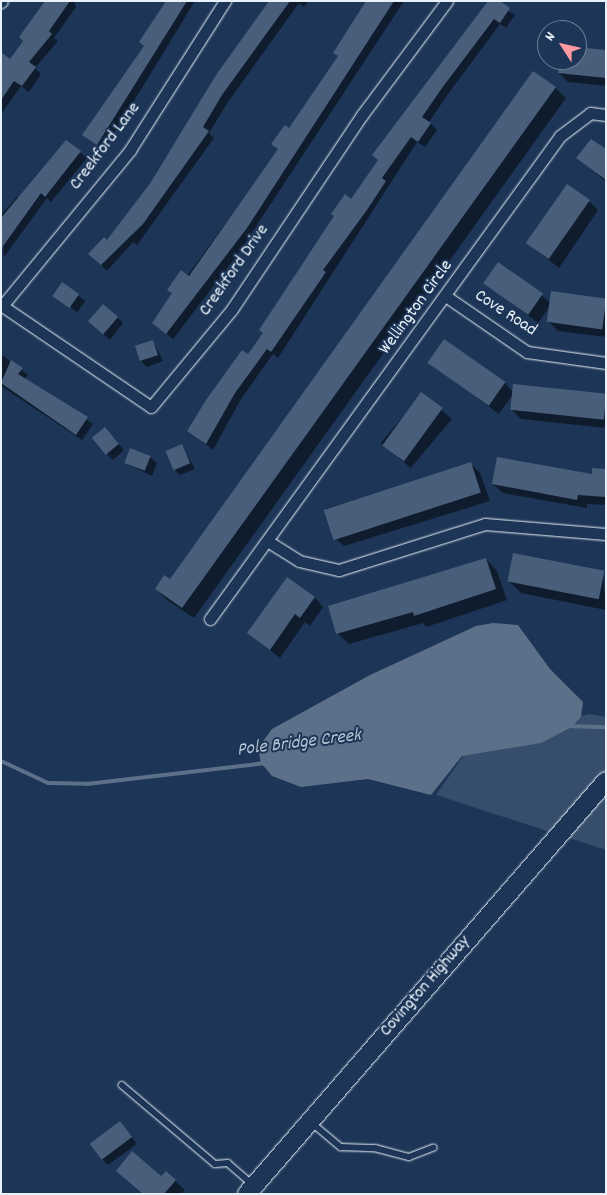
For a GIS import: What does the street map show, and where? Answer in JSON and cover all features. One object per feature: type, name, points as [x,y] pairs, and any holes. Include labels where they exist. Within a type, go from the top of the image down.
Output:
[{"type":"main road","name":"Covington Highway","points":[[250,1190],[606,781]]},
{"type":"street","name":"Creekford Lane","points":[[2,305],[130,150],[225,1]]},
{"type":"street","name":"Creekford Drive","points":[[2,305],[151,407],[232,309],[362,115],[447,1]]},
{"type":"street","name":"Wellington Circle","points":[[210,619],[269,542],[447,297],[560,136],[590,112],[606,116]]},
{"type":"street","name":"Cove Road","points":[[447,297],[527,352],[606,363]]},
{"type":"street","points":[[269,542],[299,561],[339,570],[485,524],[606,534]]},
{"type":"lane","points":[[122,1086],[215,1164],[228,1164],[250,1190]]},
{"type":"lane","points":[[309,1121],[341,1147],[376,1148],[409,1157],[433,1148]]},
{"type":"shaded area","points":[[589,714],[606,717],[606,850],[436,795],[468,749]]},
{"type":"water","points":[[493,623],[518,625],[550,669],[583,702],[581,717],[570,728],[541,743],[462,756],[431,795],[368,779],[301,787],[272,776],[261,763],[258,748],[272,729],[370,675],[476,626]]},
{"type":"building","points":[[45,1],[70,1],[49,31],[52,34],[29,62],[36,67],[22,86],[14,81],[1,100],[1,52],[10,59],[23,41],[19,37]]},
{"type":"building","points":[[166,1],[187,1],[97,145],[82,135],[144,46],[139,42]]},
{"type":"building","points":[[269,1],[290,1],[222,95],[203,127],[209,131],[143,224],[101,265],[88,254],[104,237],[107,240],[151,182],[216,75]]},
{"type":"building","points":[[366,1],[394,1],[247,228],[166,334],[152,323],[172,293],[167,290],[181,270],[189,276],[278,149],[271,144],[285,125],[289,128],[338,56],[333,53]]},
{"type":"building","points":[[488,1],[500,1],[510,8],[500,23],[494,19],[442,88],[422,117],[431,123],[418,142],[411,137],[382,178],[386,181],[323,270],[326,272],[271,352],[267,349],[235,393],[206,444],[187,431],[206,400],[242,350],[248,354],[263,333],[259,330],[334,216],[331,214],[345,194],[351,199],[378,160],[372,155]]},
{"type":"building","points":[[587,48],[606,50],[606,78],[558,73],[558,70],[587,70]]},
{"type":"building","points":[[533,71],[556,87],[182,608],[155,589],[164,575],[170,579]]},
{"type":"building","points":[[591,139],[606,149],[606,180],[576,158]]},
{"type":"building","points":[[66,140],[81,151],[45,197],[41,193],[1,249],[1,218]]},
{"type":"building","points":[[567,184],[590,200],[549,259],[526,243]]},
{"type":"building","points":[[498,262],[543,294],[528,315],[483,283]]},
{"type":"building","points":[[62,282],[79,294],[69,308],[52,296]]},
{"type":"building","points":[[551,291],[606,299],[602,329],[547,322]]},
{"type":"building","points":[[103,304],[118,317],[103,334],[88,321]]},
{"type":"building","points":[[444,339],[505,382],[489,406],[427,363]]},
{"type":"building","points":[[153,340],[158,355],[140,361],[135,346]]},
{"type":"building","points":[[11,360],[23,368],[18,374],[88,417],[76,435],[1,383]]},
{"type":"building","points":[[513,384],[606,394],[604,420],[510,410]]},
{"type":"building","points":[[421,392],[443,408],[404,461],[382,445]]},
{"type":"building","points":[[105,427],[119,444],[106,455],[92,438]]},
{"type":"building","points":[[182,444],[190,463],[174,470],[165,451]]},
{"type":"building","points":[[130,448],[151,456],[145,471],[124,463]]},
{"type":"building","points":[[497,457],[592,474],[592,468],[606,469],[606,497],[578,495],[577,500],[492,484]]},
{"type":"building","points":[[471,462],[481,492],[333,540],[324,510]]},
{"type":"building","points":[[513,553],[604,571],[599,599],[507,581]]},
{"type":"building","points":[[486,558],[496,589],[414,616],[413,612],[336,634],[328,606]]},
{"type":"building","points":[[287,577],[315,597],[300,618],[295,614],[270,650],[247,633]]},
{"type":"building","points":[[120,1121],[132,1137],[102,1160],[90,1144]]},
{"type":"building","points":[[132,1151],[161,1176],[166,1171],[176,1180],[164,1194],[143,1194],[116,1171]]},
{"type":"waterway","name":"Pole Bridge Creek","points":[[568,726],[606,727]]},
{"type":"waterway","name":"Pole Bridge Creek","points":[[1,761],[48,783],[87,784],[266,763]]}]
